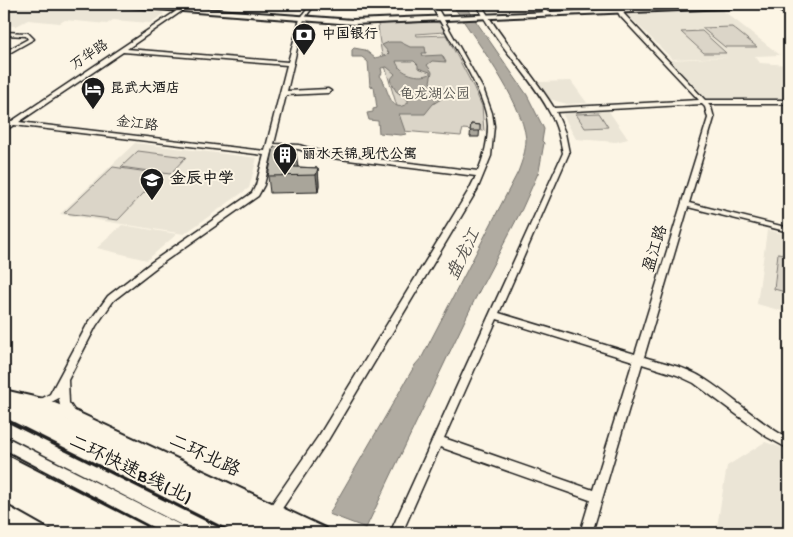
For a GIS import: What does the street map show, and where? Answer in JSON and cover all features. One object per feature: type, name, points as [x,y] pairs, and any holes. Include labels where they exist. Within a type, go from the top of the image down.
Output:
[{"type":"highway","points":[[4,395],[254,524],[290,533]]},
{"type":"highway","name":"二环快速B线(北)","points":[[4,409],[254,524]]},
{"type":"highway","points":[[4,462],[138,533]]},
{"type":"highway","points":[[4,479],[103,533]]},
{"type":"main road","points":[[116,4],[183,8]]},
{"type":"main road","points":[[148,4],[302,19],[360,22],[775,4],[785,4],[789,7]]},
{"type":"main road","points":[[775,4],[789,14]]},
{"type":"main road","name":"二环北路","points":[[4,395],[34,402],[72,416],[319,533]]},
{"type":"main road","points":[[4,427],[213,533]]},
{"type":"main road","points":[[4,442],[180,533]]},
{"type":"main road","points":[[4,494],[74,533]]},
{"type":"street","points":[[4,6],[8,4]]},
{"type":"street","name":"万华路","points":[[4,129],[190,4]]},
{"type":"street","points":[[4,390],[34,402],[44,402],[54,397],[92,325],[111,298],[154,264],[255,194],[260,185],[302,19],[313,4]]},
{"type":"street","points":[[273,512],[324,437],[473,190],[488,156],[491,126],[488,108],[481,91],[433,4]]},
{"type":"street","points":[[396,533],[566,154],[565,139],[553,110],[481,17],[479,4]]},
{"type":"street","points":[[540,4],[547,14]]},
{"type":"street","points":[[616,4],[619,10],[704,102]]},
{"type":"street","points":[[4,34],[28,36],[31,39],[4,54]]},
{"type":"street","points":[[120,50],[290,64]]},
{"type":"street","points":[[283,93],[328,91]]},
{"type":"street","points":[[553,110],[704,102],[789,102]]},
{"type":"street","name":"盈江路","points":[[586,533],[711,118],[711,113],[704,102]]},
{"type":"street","name":"金江路","points":[[4,122],[268,149],[299,147],[324,155],[481,174]]},
{"type":"street","points":[[686,204],[789,230]]},
{"type":"street","points":[[495,315],[682,372],[698,380],[771,434],[789,444]]},
{"type":"street","points":[[67,375],[63,387],[64,404],[72,416]]},
{"type":"street","points":[[438,441],[597,496]]},
{"type":"shaded area","points":[[16,4],[65,4],[160,10],[164,14],[150,23],[113,20],[107,24],[65,20],[60,23],[28,20],[16,26],[4,25],[4,10]]},
{"type":"shaded area","points":[[452,4],[464,4],[527,95],[544,129],[542,141],[544,143],[539,171],[522,209],[474,301],[366,528],[329,514],[415,365],[422,357],[518,172],[524,156],[526,139],[523,123],[516,106],[496,70]]},
{"type":"shaded area","points":[[721,9],[780,55],[755,56],[760,63],[789,65],[789,99],[706,100],[669,60],[729,57],[672,59],[626,13]]},
{"type":"shaded area","points":[[389,42],[400,42],[410,47],[425,47],[426,53],[422,53],[423,56],[442,55],[446,62],[432,61],[427,65],[432,72],[430,82],[437,89],[436,91],[441,99],[433,104],[425,114],[399,114],[406,134],[379,133],[378,121],[369,120],[367,113],[373,112],[373,109],[377,108],[374,87],[370,86],[368,62],[362,57],[352,57],[352,50],[354,48],[365,50],[375,58],[389,53],[382,45]],"holes":[[[396,61],[414,61],[418,68],[430,72],[430,74],[421,76],[410,74],[401,69]],[[387,67],[395,74],[390,80],[396,91],[408,100],[408,103],[402,106],[397,106],[393,103],[380,76],[382,73],[381,68]]]},
{"type":"shaded area","points":[[571,81],[587,103],[567,104],[549,99],[539,82]]},
{"type":"shaded area","points":[[608,110],[628,139],[616,142],[576,139],[563,115],[565,112]]},
{"type":"shaded area","name":"金辰中学","points":[[135,143],[257,158],[249,188],[184,234],[60,214]]},
{"type":"shaded area","points":[[122,225],[177,234],[147,260],[97,248]]},
{"type":"shaded area","points":[[767,230],[789,235],[789,313],[757,304]]},
{"type":"shaded area","points":[[765,442],[789,450],[789,533],[716,533],[727,466]]},
{"type":"green space","name":"龟龙湖公园","points":[[441,23],[445,32],[416,34],[417,36],[446,35],[482,106],[484,131],[463,129],[461,136],[403,131],[381,51],[378,24]]},
{"type":"green space","points":[[732,27],[757,47],[725,47],[702,28]]},
{"type":"green space","points":[[702,31],[726,53],[704,53],[681,32]]},
{"type":"green space","points":[[599,113],[608,127],[585,128],[576,114]]},
{"type":"green space","points":[[138,151],[186,157],[170,174],[121,167]]},
{"type":"green space","points":[[113,167],[162,174],[118,220],[64,213]]},
{"type":"green space","points":[[778,253],[789,255],[789,293],[774,289]]},
{"type":"building","points":[[471,124],[480,125],[480,131],[470,131]]},
{"type":"building","points":[[274,147],[291,148],[290,151],[296,151],[294,167],[318,168],[316,175],[268,176]]},
{"type":"place","name":"中国银行","points":[[304,56]]},
{"type":"place","name":"昆武大酒店","points":[[93,110]]},
{"type":"place","name":"丽水天锦 现代公寓","points":[[285,176]]},
{"type":"place","name":"金辰中学","points":[[152,201]]},
{"type":"water label","name":"盘龙江","points":[[465,255]]}]
